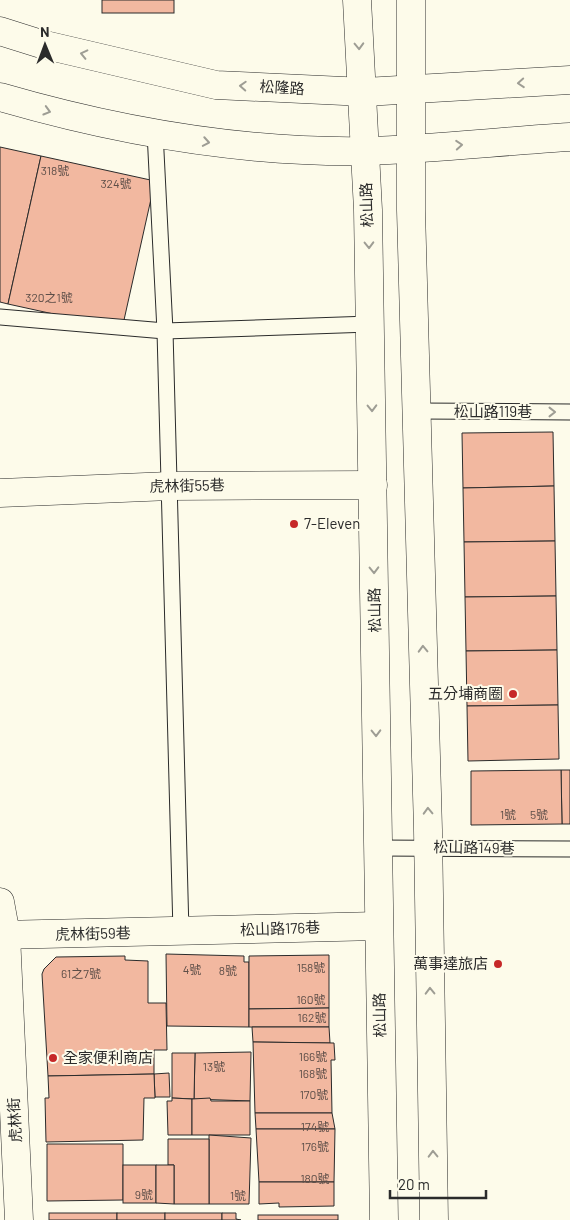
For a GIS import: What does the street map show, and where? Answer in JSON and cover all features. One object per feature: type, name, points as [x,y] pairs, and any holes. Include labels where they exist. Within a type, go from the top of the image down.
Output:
[{"type":"main road","name":"松山路","points":[[357,0],[370,324],[384,1220]]},
{"type":"main road","points":[[410,0],[410,149],[428,847],[434,1220]]},
{"type":"main road","name":"松隆路","points":[[0,31],[41,44],[216,85],[362,92],[411,91],[570,80]]},
{"type":"main road","points":[[0,97],[64,116],[220,144],[364,151],[570,137]]},
{"type":"main road","name":"虎林街55巷","points":[[0,493],[170,486],[373,486]]},
{"type":"main road","name":"虎林街","points":[[0,902],[3,935],[9,1171],[19,1220]]},
{"type":"main road","name":"松山路176巷","points":[[181,932],[378,926]]},
{"type":"main road","name":"虎林街59巷","points":[[3,935],[181,932]]},
{"type":"lane","points":[[155,132],[165,331],[181,932]]},
{"type":"lane","points":[[0,316],[165,331],[370,324]]},
{"type":"lane","name":"松山路119巷","points":[[416,411],[570,412]]},
{"type":"lane","name":"松山路149巷","points":[[377,848],[570,849]]},
{"type":"building","points":[[102,0],[174,0],[174,13],[102,13]]},
{"type":"building","points":[[0,147],[41,156],[8,304],[0,302]]},
{"type":"building","points":[[41,156],[155,181],[122,329],[8,304]]},
{"type":"building","points":[[553,432],[554,486],[463,488],[462,433]]},
{"type":"building","points":[[554,486],[555,541],[464,542],[463,488]]},
{"type":"building","points":[[555,541],[556,596],[465,597],[464,542]]},
{"type":"building","points":[[556,596],[557,650],[466,651],[465,597]]},
{"type":"building","points":[[557,650],[558,705],[467,706],[466,651]]},
{"type":"building","points":[[558,705],[559,759],[468,761],[467,706]]},
{"type":"building","points":[[561,770],[570,770],[570,824],[562,824]]},
{"type":"building","points":[[561,770],[562,824],[471,825],[471,771]]},
{"type":"building","points":[[166,954],[244,956],[244,962],[249,962],[249,1027],[167,1026]]},
{"type":"building","points":[[329,955],[329,1008],[249,1009],[249,956]]},
{"type":"building","points":[[125,956],[125,960],[148,961],[148,1003],[166,1003],[167,1050],[154,1050],[154,1074],[48,1076],[42,974],[44,969],[56,957]]},
{"type":"building","points":[[329,1008],[329,1027],[249,1027],[249,1009]]},
{"type":"building","points":[[252,1027],[329,1027],[330,1043],[253,1042]]},
{"type":"building","points":[[253,1042],[334,1043],[335,1060],[331,1060],[332,1113],[255,1113]]},
{"type":"building","points":[[251,1052],[250,1101],[194,1099],[195,1053]]},
{"type":"building","points":[[172,1053],[195,1053],[194,1099],[172,1098]]},
{"type":"building","points":[[169,1073],[170,1097],[155,1097],[154,1074]]},
{"type":"building","points":[[154,1074],[155,1098],[144,1098],[143,1140],[46,1142],[45,1098],[49,1098],[48,1076]]},
{"type":"building","points":[[172,1098],[192,1099],[192,1135],[168,1135],[167,1101],[172,1101]]},
{"type":"building","points":[[210,1098],[211,1101],[250,1101],[250,1135],[192,1135],[192,1099]]},
{"type":"building","points":[[255,1113],[332,1113],[335,1129],[256,1129]]},
{"type":"building","points":[[256,1129],[335,1129],[334,1182],[259,1182]]},
{"type":"building","points":[[209,1135],[251,1138],[249,1204],[209,1204]]},
{"type":"building","points":[[168,1139],[209,1139],[209,1204],[174,1204],[174,1165],[168,1165]]},
{"type":"building","points":[[47,1144],[123,1144],[123,1200],[47,1201]]},
{"type":"building","points":[[123,1165],[156,1165],[156,1203],[123,1203]]},
{"type":"building","points":[[156,1165],[174,1165],[174,1204],[156,1203]]},
{"type":"building","points":[[259,1182],[334,1182],[334,1206],[279,1207],[279,1203],[259,1204]]},
{"type":"building","points":[[49,1213],[117,1213],[117,1220],[49,1220]]},
{"type":"building","points":[[117,1213],[165,1213],[165,1220],[117,1220]]},
{"type":"building","points":[[165,1213],[222,1213],[222,1220],[165,1220]]},
{"type":"building","points":[[222,1213],[236,1213],[236,1219],[241,1220],[222,1220]]},
{"type":"building","points":[[258,1215],[338,1215],[338,1220],[258,1220]]},
{"type":"place","name":"7-Eleven","points":[[294,524]]},
{"type":"place","name":"五分埔商圈","points":[[513,694]]},
{"type":"place","name":"萬事達旅店","points":[[498,964]]},
{"type":"place","name":"全家便利商店","points":[[53,1058]]}]
